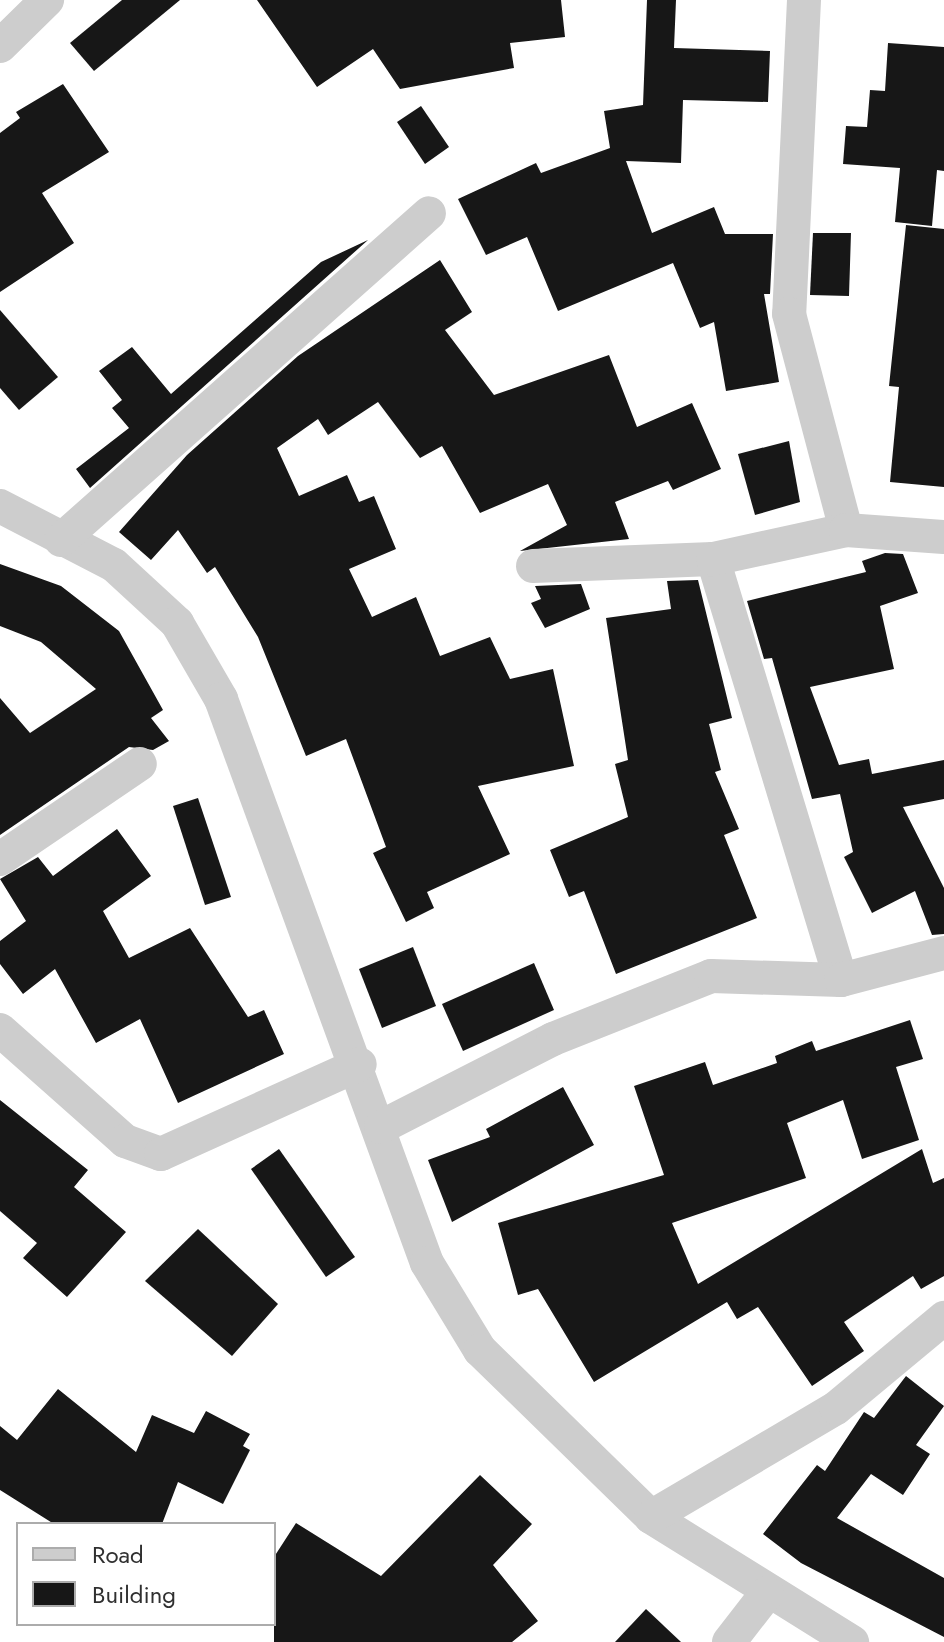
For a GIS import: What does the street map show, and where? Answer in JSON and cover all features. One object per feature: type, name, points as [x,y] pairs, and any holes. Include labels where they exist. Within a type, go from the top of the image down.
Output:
[{"type":"street","points":[[0,46],[47,0]]},
{"type":"street","points":[[804,0],[789,314],[846,530]]},
{"type":"street","points":[[61,540],[429,213]]},
{"type":"street","points":[[0,506],[114,565],[177,623],[221,699],[360,1064],[427,1263],[480,1350],[651,1517],[767,1593],[852,1642]]},
{"type":"street","points":[[533,566],[713,559],[846,530],[944,537]]},
{"type":"street","points":[[713,559],[841,980]]},
{"type":"street","points":[[0,859],[140,764]]},
{"type":"street","points":[[381,1127],[553,1039],[711,976],[841,980],[944,953]]},
{"type":"street","points":[[0,1030],[125,1141],[161,1154],[360,1064]]},
{"type":"street","points":[[651,1517],[836,1408],[944,1318]]},
{"type":"street","points":[[729,1642],[767,1593]]},
{"type":"building","points":[[122,0],[180,0],[94,71],[70,43]]},
{"type":"building","points":[[257,0],[561,0],[565,37],[510,43],[514,68],[400,89],[373,49],[317,87]]},
{"type":"building","points":[[647,0],[676,0],[674,48],[770,51],[768,102],[683,100],[681,163],[626,161],[652,233],[714,207],[725,234],[773,234],[770,294],[764,294],[779,382],[726,391],[714,322],[700,328],[673,263],[558,311],[527,237],[486,255],[458,199],[536,163],[541,173],[610,148],[604,111],[643,105]]},
{"type":"building","points":[[888,43],[944,47],[944,171],[937,170],[932,226],[895,222],[900,168],[843,164],[846,126],[867,127],[870,90],[885,91]]},
{"type":"building","points":[[63,84],[109,152],[42,193],[74,243],[0,292],[0,133],[20,118],[16,112]]},
{"type":"building","points":[[421,106],[449,147],[425,164],[397,122]]},
{"type":"building","points":[[906,225],[944,229],[944,487],[890,482],[899,387],[889,386]]},
{"type":"building","points":[[813,233],[851,233],[849,296],[810,295]]},
{"type":"building","points":[[368,240],[90,488],[76,469],[129,428],[112,408],[122,400],[99,371],[132,347],[171,394],[321,262]]},
{"type":"building","points":[[440,260],[472,312],[445,330],[494,395],[609,355],[637,427],[692,403],[721,469],[673,490],[668,481],[615,502],[629,539],[520,551],[567,525],[548,484],[480,513],[442,446],[420,458],[378,402],[328,435],[318,419],[277,448],[299,496],[347,475],[359,502],[374,496],[396,549],[349,569],[372,617],[416,597],[440,656],[490,637],[510,679],[553,669],[574,766],[478,786],[510,854],[427,892],[434,908],[406,922],[373,853],[386,847],[346,739],[306,756],[258,637],[215,567],[207,573],[178,530],[151,560],[119,532],[187,455],[298,356]]},
{"type":"building","points":[[0,310],[58,377],[19,410],[0,388]]},
{"type":"building","points":[[789,441],[800,502],[755,515],[738,454]]},
{"type":"building","points":[[885,553],[903,554],[918,593],[880,606],[894,669],[810,687],[839,765],[869,759],[872,774],[944,760],[944,799],[903,807],[944,888],[944,934],[932,935],[915,891],[872,913],[844,857],[853,852],[840,794],[812,799],[772,658],[764,659],[747,601],[866,572],[862,561]]},
{"type":"building","points":[[0,564],[61,586],[119,631],[163,710],[151,718],[169,741],[153,750],[129,747],[0,835],[0,698],[30,733],[96,689],[41,642],[0,626]]},
{"type":"building","points":[[698,580],[732,718],[709,724],[721,770],[715,772],[739,829],[724,835],[757,918],[616,974],[584,891],[569,897],[550,850],[628,817],[615,764],[628,760],[606,618],[671,609],[667,581]]},
{"type":"building","points":[[581,584],[590,609],[545,628],[531,603],[541,599],[535,586]]},
{"type":"building","points":[[198,798],[231,897],[205,905],[173,806]]},
{"type":"building","points":[[117,829],[151,876],[103,911],[129,958],[190,928],[248,1017],[264,1010],[284,1054],[178,1103],[140,1019],[96,1043],[55,969],[23,994],[0,964],[0,941],[26,921],[0,879],[38,857],[53,876]]},
{"type":"building","points":[[413,947],[436,1006],[382,1028],[359,969]]},
{"type":"building","points":[[534,963],[554,1010],[463,1051],[442,1004]]},
{"type":"building","points":[[910,1020],[923,1059],[896,1067],[919,1140],[862,1159],[843,1100],[787,1123],[806,1178],[672,1223],[698,1284],[922,1149],[933,1183],[944,1178],[944,1276],[921,1289],[913,1276],[844,1322],[864,1351],[812,1386],[758,1307],[737,1319],[727,1302],[594,1382],[538,1289],[518,1295],[498,1223],[664,1175],[634,1086],[705,1062],[713,1085],[777,1063],[775,1056],[812,1041],[816,1051]]},
{"type":"building","points":[[563,1087],[594,1145],[452,1222],[428,1160],[490,1137],[486,1129]]},
{"type":"building","points":[[0,1100],[88,1170],[74,1187],[126,1232],[67,1297],[23,1258],[37,1243],[0,1211]]},
{"type":"building","points":[[279,1149],[355,1257],[326,1277],[251,1169]]},
{"type":"building","points":[[198,1229],[278,1304],[232,1356],[145,1281]]},
{"type":"building","points":[[906,1376],[944,1406],[916,1445],[930,1454],[903,1495],[871,1474],[837,1518],[944,1578],[944,1637],[801,1563],[763,1534],[817,1465],[825,1471],[864,1412],[874,1418]]},
{"type":"building","points":[[58,1389],[136,1452],[152,1415],[194,1433],[206,1411],[250,1434],[243,1446],[250,1450],[223,1504],[178,1482],[163,1522],[51,1522],[0,1490],[0,1426],[17,1440]]},
{"type":"building","points":[[480,1475],[532,1524],[493,1565],[538,1621],[512,1642],[274,1642],[276,1554],[296,1523],[381,1576]]},
{"type":"building","points":[[646,1609],[681,1642],[615,1642]]}]
